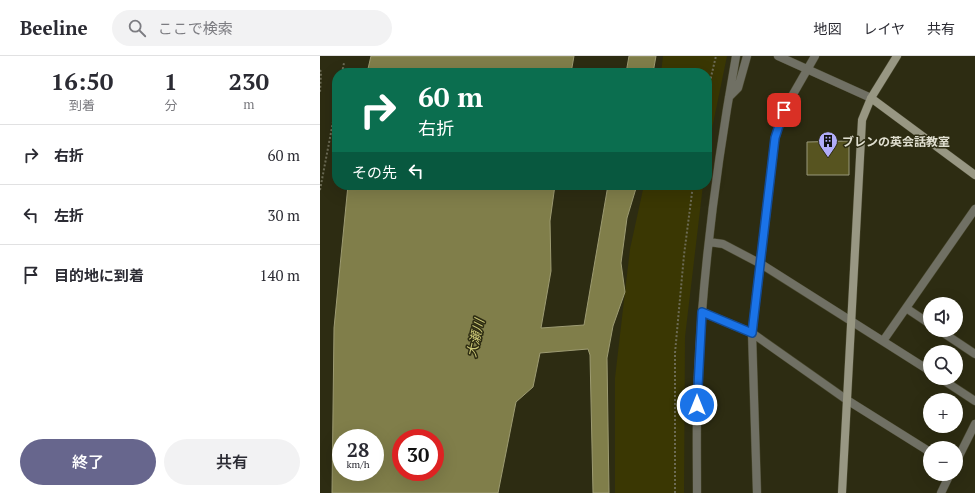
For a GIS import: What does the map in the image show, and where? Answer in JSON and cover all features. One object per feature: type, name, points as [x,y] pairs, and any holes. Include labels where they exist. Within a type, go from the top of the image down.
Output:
[{"type":"street","points":[[697,493],[698,376],[702,312],[709,242],[736,56]]},
{"type":"street","points":[[729,97],[738,88],[747,56]]},
{"type":"street","points":[[778,56],[870,98],[975,175]]},
{"type":"street","points":[[757,493],[752,333],[775,138],[784,110],[815,56]]},
{"type":"street","points":[[842,493],[862,120],[870,98],[898,56]]},
{"type":"street","points":[[883,341],[975,209]]},
{"type":"street","points":[[709,242],[723,244],[761,264],[923,367]]},
{"type":"street","points":[[906,308],[923,319]]},
{"type":"street","points":[[702,312],[752,333],[847,400],[923,448]]},
{"type":"street","points":[[950,337],[975,354]]},
{"type":"street","points":[[951,385],[975,401]]},
{"type":"street","points":[[963,448],[975,424]]},
{"type":"street","points":[[941,493],[947,481]]},
{"type":"path","points":[[712,73],[716,56]]},
{"type":"path","points":[[343,68],[344,63]]},
{"type":"path","points":[[320,70],[322,72],[320,93]]},
{"type":"path","points":[[320,190],[332,127]]},
{"type":"path","points":[[675,493],[675,353],[684,255],[693,190]]},
{"type":"shaded area","points":[[663,56],[727,56],[712,129],[712,68],[662,68]]},
{"type":"shaded area","points":[[643,190],[702,190],[685,337],[684,493],[615,493],[615,378],[630,249]]},
{"type":"water","points":[[371,56],[574,56],[572,68],[368,68]]},
{"type":"water","points":[[629,56],[656,56],[654,68],[627,68]]},
{"type":"water","name":"大瀬川","points":[[348,190],[554,190],[550,221],[551,271],[541,328],[584,325],[607,190],[635,190],[627,218],[621,263],[625,292],[613,326],[607,358],[609,493],[593,493],[590,355],[588,349],[540,353],[533,387],[516,402],[498,493],[332,493],[332,481],[384,481],[384,429],[333,429],[334,328]]},
{"type":"building","name":"ブレンの英会話教室","points":[[849,141],[849,175],[807,175],[807,142]]},
{"type":"place","name":"ブレンの英会話教室","points":[[828,158]]},
{"type":"route","points":[[697,405],[702,312],[752,333],[775,138],[784,110]]}]
